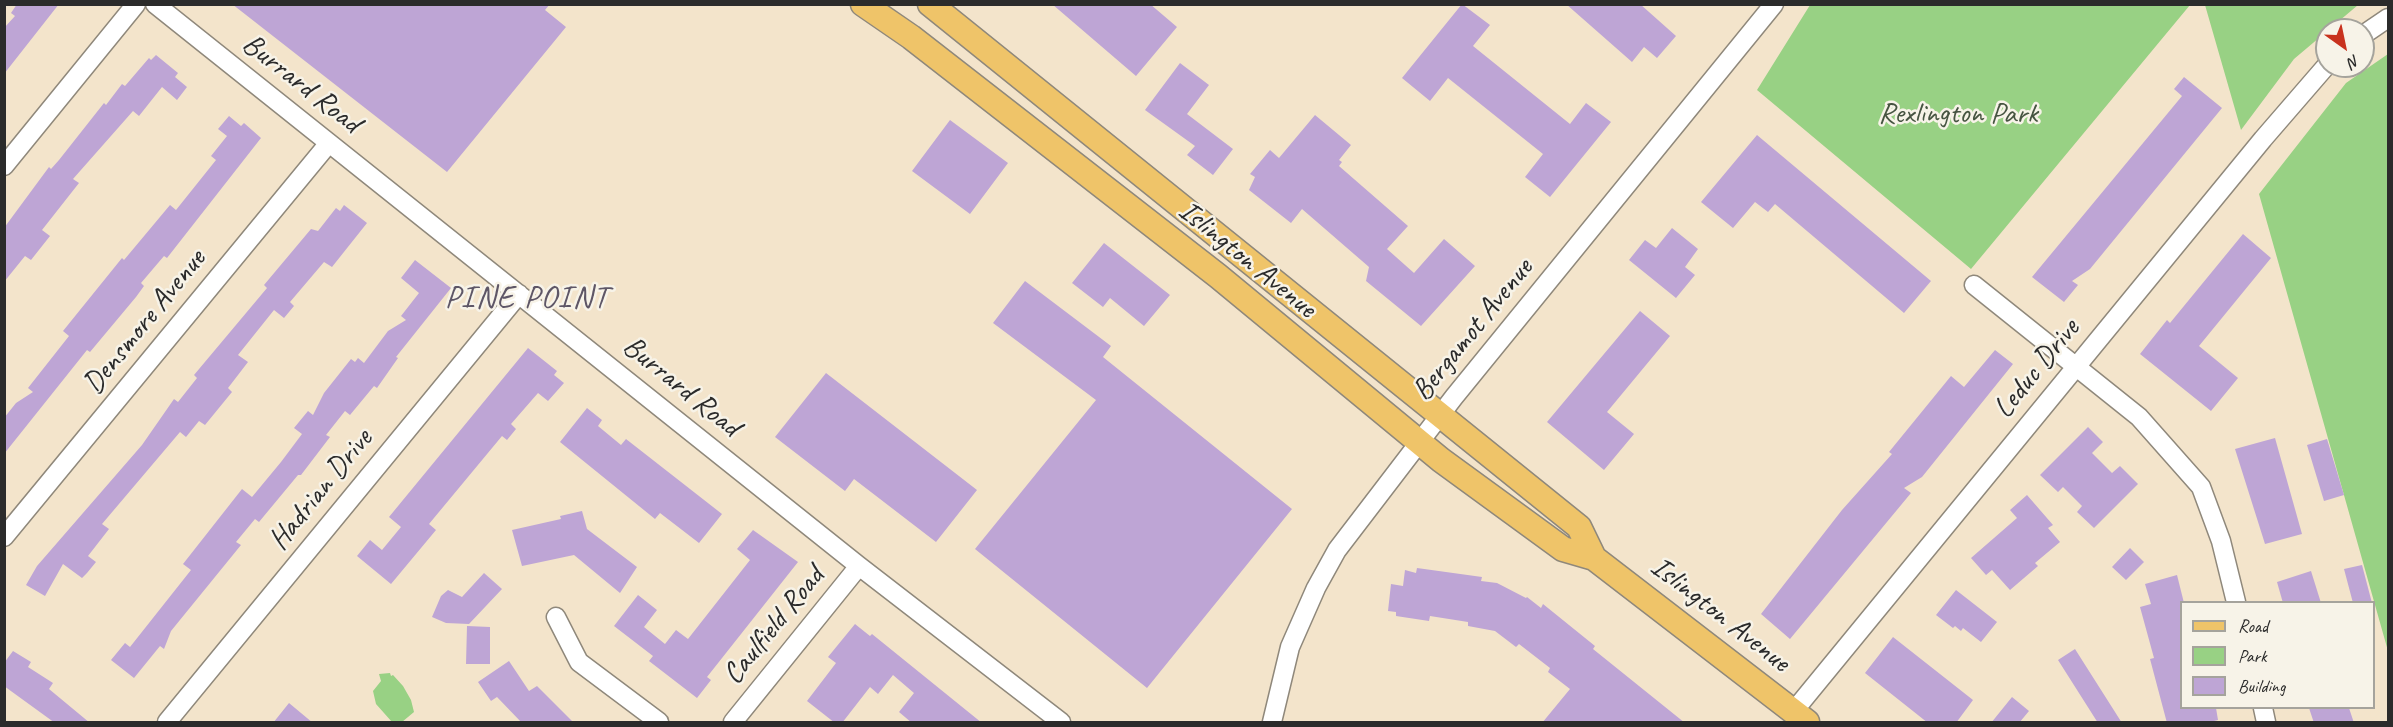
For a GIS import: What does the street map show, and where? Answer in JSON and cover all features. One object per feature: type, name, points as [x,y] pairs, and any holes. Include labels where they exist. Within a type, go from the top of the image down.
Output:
[{"type":"main road","name":"Islington Avenue","points":[[863,4],[911,37],[1209,269],[1419,442],[1563,549],[1594,558],[1800,717]]},
{"type":"main road","name":"Islington Avenue","points":[[930,4],[1579,527],[1594,558]]},
{"type":"street","points":[[4,166],[136,4]]},
{"type":"street","name":"Burrard Road","points":[[155,4],[859,566],[1061,723]]},
{"type":"street","name":"Bergamot Avenue","points":[[1272,723],[1290,647],[1316,588],[1337,550],[1439,416],[1774,4]]},
{"type":"street","points":[[2375,27],[2388,18]]},
{"type":"street","name":"Leduc Drive","points":[[1800,717],[2076,367],[2315,77]]},
{"type":"street","name":"Densmore Avenue","points":[[4,537],[329,143]]},
{"type":"street","points":[[1974,285],[2139,417],[2201,487],[2220,540],[2235,601]]},
{"type":"street","name":"Hadrian Drive","points":[[167,723],[519,294]]},
{"type":"street","name":"Caulfield Road","points":[[733,723],[859,566]]},
{"type":"street","points":[[556,617],[579,662],[659,723]]},
{"type":"green space","points":[[2205,4],[2358,5],[2343,18],[2315,18],[2315,41],[2294,59],[2241,130]]},
{"type":"green space","name":"Rexlington Park","points":[[1810,5],[2190,5],[1971,269],[1757,90]]},
{"type":"green space","points":[[2388,54],[2388,651],[2375,601],[2259,194],[2346,83],[2353,78],[2375,78],[2375,63]]},
{"type":"green space","points":[[390,673],[403,686],[411,700],[414,712],[402,722],[392,722],[376,704],[373,691],[381,681],[379,674]]},
{"type":"building","points":[[17,4],[59,4],[4,74],[4,28],[15,16],[11,13]]},
{"type":"building","points":[[232,4],[550,4],[545,10],[566,27],[447,172]]},
{"type":"building","points":[[1052,4],[1150,4],[1177,27],[1136,76]]},
{"type":"building","points":[[1462,4],[1490,25],[1473,46],[1570,124],[1586,103],[1611,122],[1550,197],[1525,177],[1543,154],[1448,78],[1430,101],[1402,78]]},
{"type":"building","points":[[1566,4],[1640,4],[1676,36],[1657,58],[1644,47],[1632,62]]},
{"type":"building","points":[[156,55],[178,73],[175,77],[187,87],[177,100],[162,87],[139,116],[133,111],[73,179],[79,183],[42,230],[50,236],[31,260],[25,256],[4,282],[4,228],[49,167],[51,169],[59,160],[104,103],[106,105],[122,84],[125,86],[149,58],[151,60]]},
{"type":"building","points":[[1180,63],[1209,85],[1187,114],[1233,149],[1213,175],[1187,155],[1195,146],[1145,110]]},
{"type":"building","points":[[2184,77],[2222,108],[2090,269],[2072,281],[2078,285],[2064,302],[2032,277],[2182,96],[2174,89]]},
{"type":"building","points":[[1315,115],[1351,145],[1339,160],[1342,162],[1339,166],[1408,226],[1387,249],[1414,273],[1444,239],[1475,266],[1421,326],[1366,281],[1369,267],[1302,209],[1291,223],[1249,190],[1255,177],[1250,174],[1270,150],[1279,158]]},
{"type":"building","points":[[229,116],[241,126],[244,123],[261,138],[167,258],[164,256],[141,283],[144,286],[136,297],[90,352],[87,350],[4,454],[4,418],[16,403],[33,392],[28,388],[69,336],[63,331],[122,258],[124,260],[170,205],[176,210],[216,160],[211,156],[227,136],[218,129]]},
{"type":"building","points":[[950,120],[1008,163],[970,214],[912,171]]},
{"type":"building","points":[[1757,135],[1931,281],[1904,313],[1775,204],[1768,212],[1755,202],[1733,228],[1701,202]]},
{"type":"building","points":[[344,205],[367,223],[332,267],[324,262],[290,302],[294,306],[284,318],[274,310],[238,355],[248,362],[228,388],[232,392],[205,425],[199,421],[186,437],[180,432],[102,524],[109,529],[88,556],[96,562],[87,573],[82,578],[63,564],[45,596],[26,585],[37,566],[142,445],[174,399],[178,402],[197,378],[194,375],[267,288],[264,285],[311,229],[318,231],[336,208],[340,211]]},
{"type":"building","points":[[1672,228],[1698,249],[1685,267],[1695,275],[1676,298],[1629,260],[1645,240],[1656,248]]},
{"type":"building","points":[[2243,234],[2271,258],[2199,346],[2238,378],[2211,411],[2140,354],[2167,320],[2170,323]]},
{"type":"building","points":[[1104,243],[1170,295],[1144,326],[1110,298],[1103,307],[1072,283]]},
{"type":"building","points":[[415,260],[451,288],[396,357],[398,358],[377,388],[374,386],[350,415],[345,411],[326,435],[330,437],[301,475],[298,475],[259,522],[255,519],[236,542],[241,545],[171,631],[164,649],[160,646],[134,678],[111,660],[125,643],[130,647],[191,570],[183,564],[242,489],[252,497],[281,462],[302,434],[294,428],[308,411],[313,415],[324,393],[351,359],[355,362],[358,358],[364,363],[388,331],[406,320],[401,316],[419,293],[401,278]]},
{"type":"building","points":[[1025,281],[1111,346],[1103,357],[1292,509],[1147,688],[975,549],[1096,400],[993,323]]},
{"type":"building","points":[[1640,311],[1670,336],[1607,412],[1634,434],[1604,470],[1547,422]]},
{"type":"building","points":[[528,348],[557,371],[554,375],[564,383],[548,401],[538,393],[511,424],[516,429],[507,440],[502,436],[429,524],[436,530],[391,584],[357,556],[370,540],[382,550],[401,527],[389,517]]},
{"type":"building","points":[[1995,350],[2013,364],[1922,477],[1904,488],[1911,493],[1790,639],[1761,614],[1842,510],[1892,454],[1889,452],[1951,376],[1964,387]]},
{"type":"building","points":[[826,373],[977,490],[936,542],[854,479],[845,491],[775,437]]},
{"type":"building","points":[[587,408],[602,420],[598,426],[621,445],[626,439],[722,514],[699,543],[660,513],[655,519],[560,442]]},
{"type":"building","points":[[2088,427],[2103,442],[2092,453],[2112,473],[2120,466],[2138,484],[2094,528],[2077,512],[2082,506],[2063,487],[2058,492],[2040,475]]},
{"type":"building","points":[[2275,438],[2302,534],[2265,544],[2235,449]]},
{"type":"building","points":[[2327,439],[2344,495],[2324,501],[2307,445]]},
{"type":"building","points":[[2027,495],[2053,525],[2048,528],[2060,542],[2035,563],[2038,566],[2010,590],[1992,570],[1986,575],[1971,558],[2017,518],[2010,510]]},
{"type":"building","points":[[582,511],[587,529],[637,567],[620,593],[574,555],[522,566],[512,530],[561,519],[560,516]]},
{"type":"building","points":[[753,530],[798,562],[707,677],[711,680],[697,698],[649,661],[653,656],[614,626],[638,595],[657,610],[644,627],[665,644],[676,630],[688,639],[750,560],[737,549]]},
{"type":"building","points":[[2130,548],[2144,562],[2126,580],[2112,567]]},
{"type":"building","points":[[2362,565],[2371,601],[2352,601],[2344,569]]},
{"type":"building","points":[[1417,568],[1482,577],[1481,581],[1497,583],[1527,597],[1541,608],[1543,604],[1595,646],[1593,649],[1685,723],[1542,723],[1570,689],[1548,672],[1550,668],[1519,644],[1516,647],[1495,631],[1468,626],[1468,622],[1430,616],[1429,621],[1396,616],[1396,612],[1388,611],[1391,584],[1403,586],[1405,570],[1416,573]]},
{"type":"building","points":[[2311,571],[2320,601],[2282,601],[2277,582]]},
{"type":"building","points":[[484,573],[502,589],[469,624],[446,623],[432,617],[441,596],[448,590],[462,597]]},
{"type":"building","points":[[2177,575],[2184,601],[2180,601],[2180,709],[2216,709],[2218,720],[2206,723],[2167,723],[2150,659],[2154,658],[2140,607],[2151,604],[2145,584]]},
{"type":"building","points":[[1956,590],[1997,622],[1981,642],[1963,628],[1961,631],[1955,626],[1953,628],[1936,615]]},
{"type":"building","points":[[855,624],[870,636],[872,634],[982,723],[912,723],[899,712],[914,693],[893,675],[878,694],[870,687],[842,723],[835,723],[807,701],[836,663],[828,657]]},
{"type":"building","points":[[467,626],[490,627],[490,664],[466,664]]},
{"type":"building","points":[[1893,637],[1973,700],[1956,723],[1928,723],[1865,673]]},
{"type":"building","points":[[2075,649],[2122,723],[2098,723],[2058,660]]},
{"type":"building","points":[[13,651],[31,662],[28,667],[53,683],[49,689],[90,723],[55,723],[4,686],[4,663]]},
{"type":"building","points":[[509,661],[529,691],[537,686],[574,723],[522,723],[497,697],[491,701],[478,682]]},
{"type":"building","points":[[2012,697],[2029,711],[2019,723],[1991,723]]},
{"type":"building","points":[[289,703],[313,723],[273,723]]},
{"type":"building","points":[[2309,709],[2349,709],[2354,723],[2314,723]]},
{"type":"district","name":"PINE POINT","points":[[527,299]]}]
